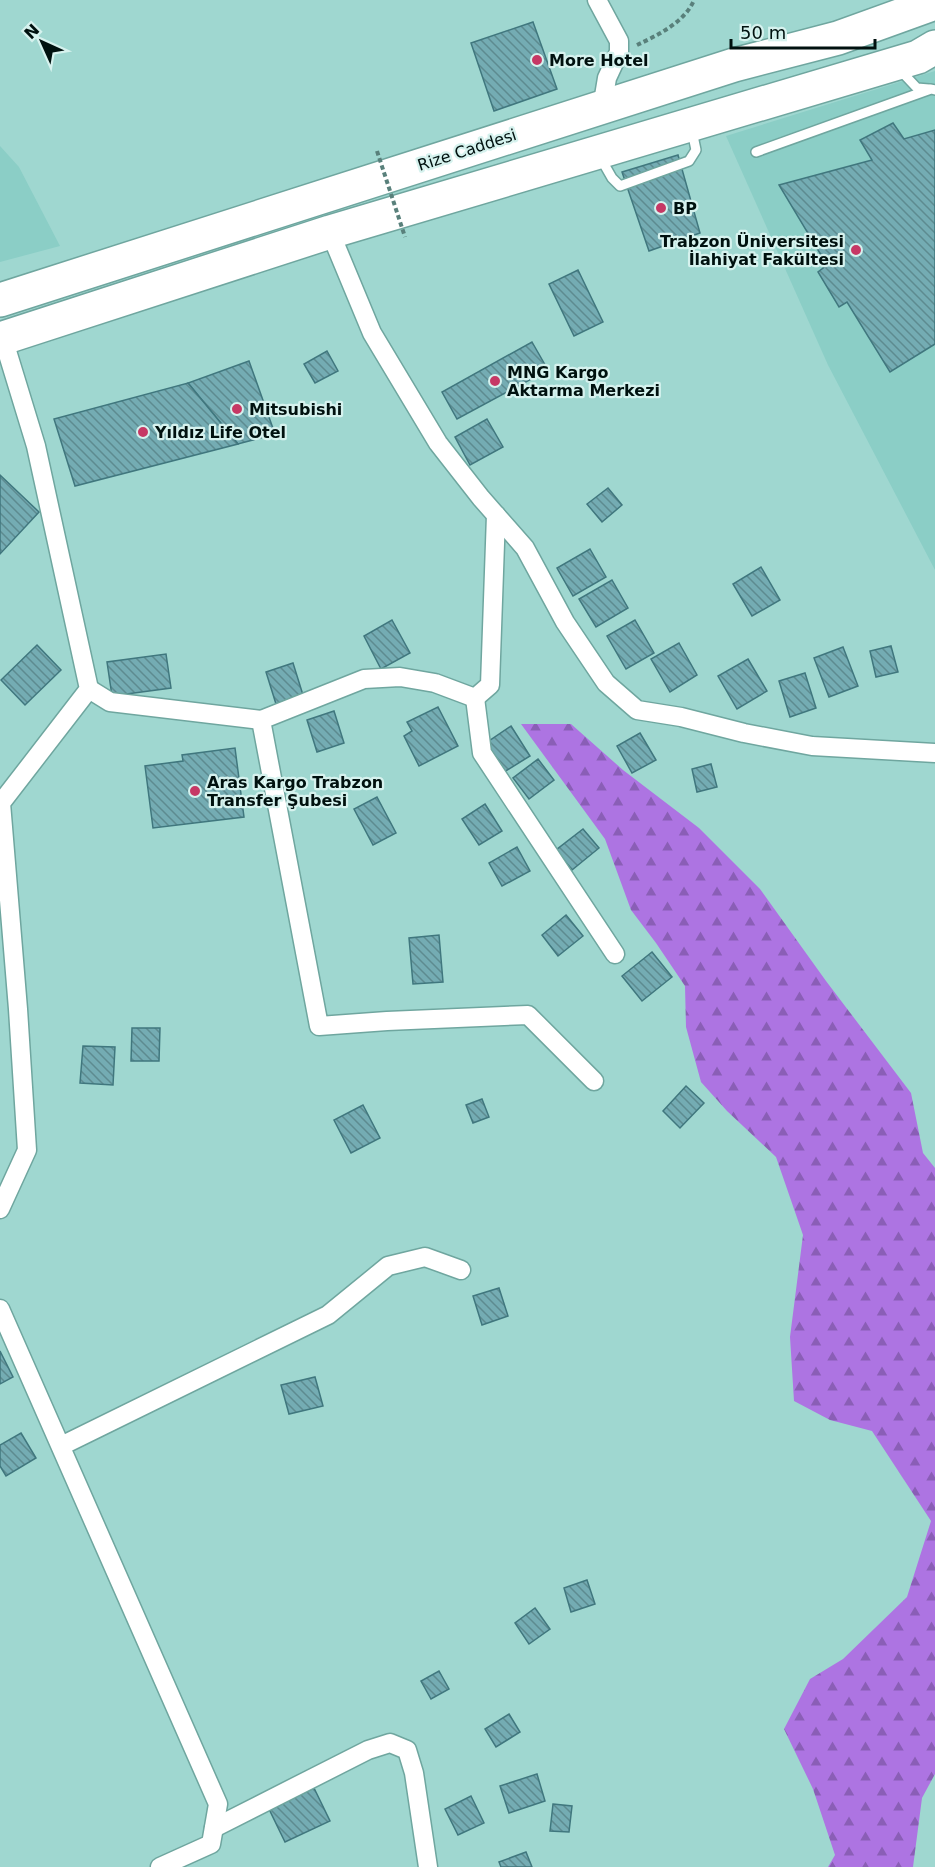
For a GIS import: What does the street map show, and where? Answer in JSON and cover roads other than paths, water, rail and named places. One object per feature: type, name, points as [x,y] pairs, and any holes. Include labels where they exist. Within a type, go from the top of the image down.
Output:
[{"type":"highway","points":[[734,65],[800,31],[878,0]]},
{"type":"highway","name":"Rize Caddesi","points":[[0,300],[734,65],[838,38],[935,3]]},
{"type":"highway","points":[[2,339],[330,232],[921,55]]},
{"type":"street","points":[[597,0],[619,41],[619,52],[607,78],[602,108]]},
{"type":"street","points":[[330,232],[372,333],[438,443],[495,515],[525,548],[565,622],[606,683],[637,710],[681,717],[744,733],[812,746],[935,753]]},
{"type":"street","points":[[2,339],[36,446],[89,689],[110,702],[261,720],[364,679],[400,677],[435,682],[474,698]]},
{"type":"street","points":[[474,698],[490,685],[495,515]]},
{"type":"street","points":[[0,1209],[27,1150],[1,803],[89,689]]},
{"type":"street","points":[[474,698],[482,753],[615,954]]},
{"type":"street","points":[[261,720],[319,1026],[528,1015],[594,1081]]},
{"type":"street","points":[[61,1446],[328,1315],[388,1266],[424,1257],[461,1270]]},
{"type":"street","points":[[0,1309],[218,1804],[211,1844],[160,1867]]},
{"type":"street","points":[[214,1828],[368,1750],[390,1743],[407,1750],[414,1773],[428,1867]]},
{"type":"lane","points":[[921,55],[905,78],[916,88],[934,88]]},
{"type":"lane","points":[[756,152],[934,88]]},
{"type":"place","name":"More Hotel","points":[[537,60]]},
{"type":"place","name":"BP","points":[[661,208]]},
{"type":"place","name":"Trabzon Üniversitesi İlahiyat Fakültesi","points":[[856,250]]},
{"type":"place","name":"MNG Kargo Aktarma Merkezi","points":[[495,381]]},
{"type":"place","name":"Mitsubishi","points":[[237,409]]},
{"type":"place","name":"Yıldız Life Otel","points":[[143,432]]},
{"type":"place","name":"Aras Kargo Trabzon Transfer Şubesi","points":[[195,791]]}]
